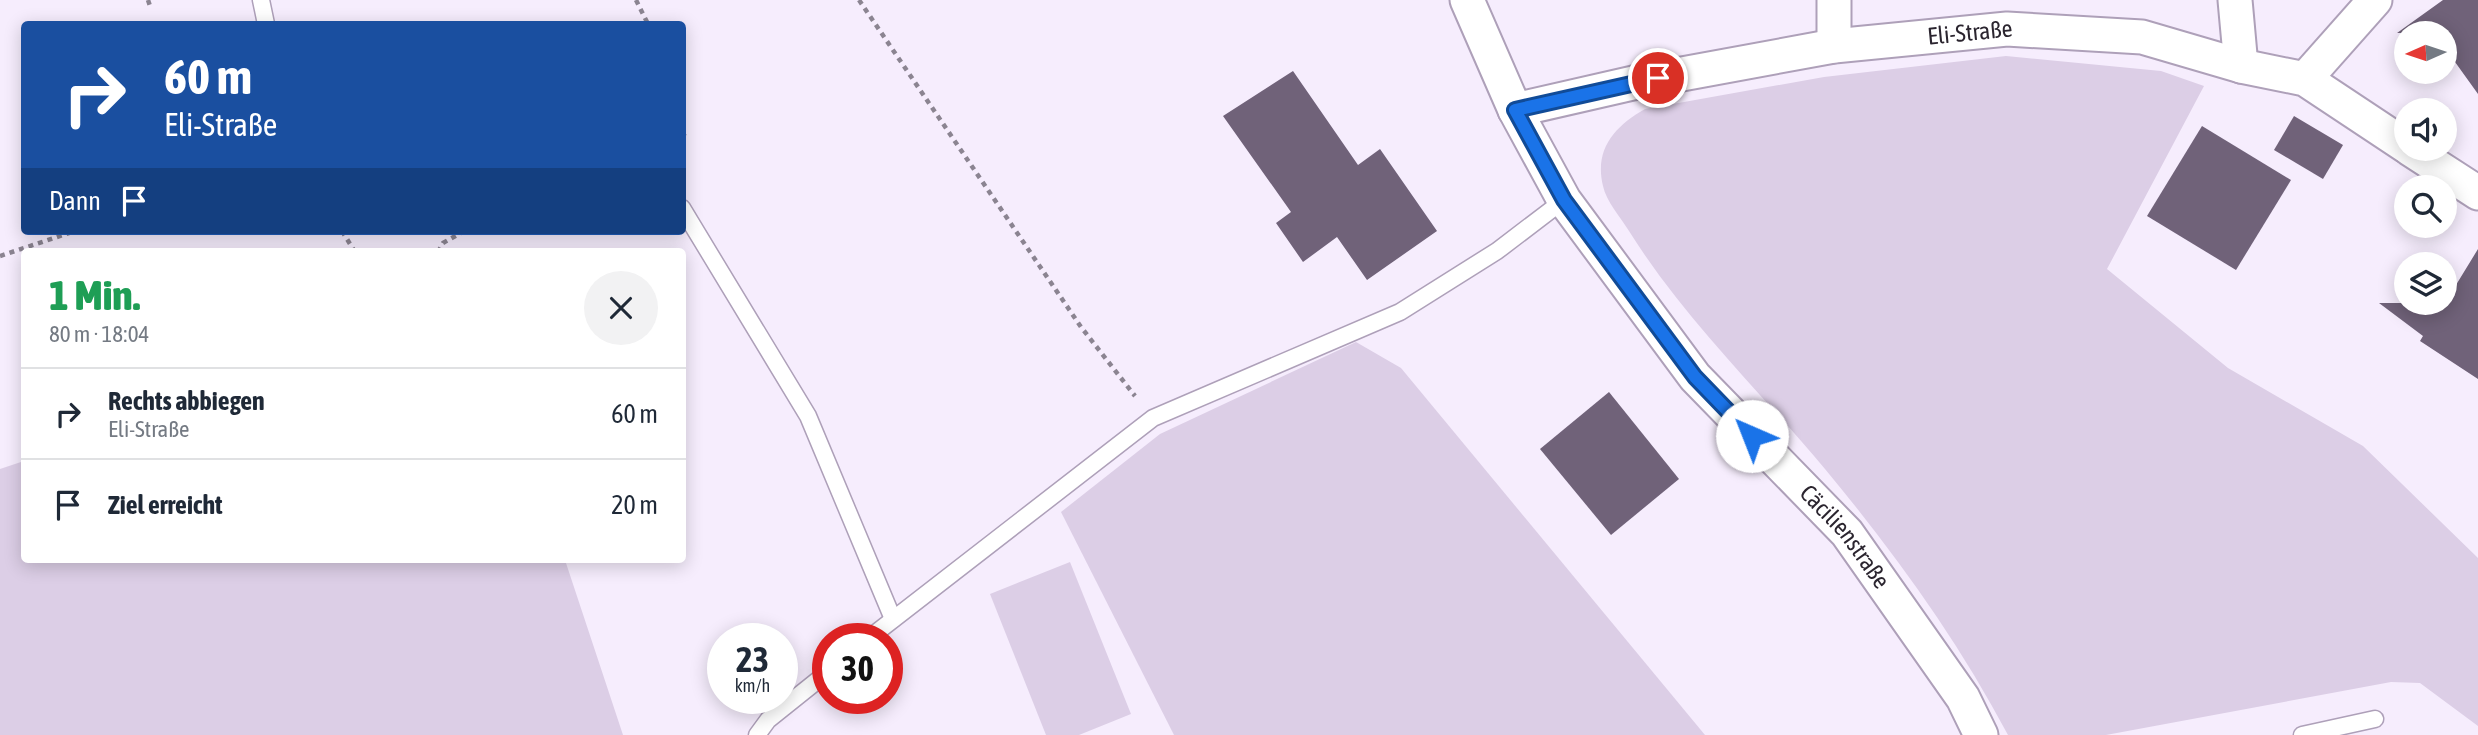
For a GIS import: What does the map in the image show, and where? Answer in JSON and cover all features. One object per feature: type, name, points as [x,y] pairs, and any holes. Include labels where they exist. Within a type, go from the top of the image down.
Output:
[{"type":"street","name":"Cäcilienstraße","points":[[1466,0],[1515,110],[1564,200],[1695,377],[1847,533],[1963,698],[1981,735]]},
{"type":"street","points":[[1833,0],[1834,46]]},
{"type":"street","points":[[2235,0],[2241,66]]},
{"type":"street","points":[[2305,79],[2375,0]]},
{"type":"street","name":"Eli-Straße","points":[[1515,110],[1633,83],[1834,46],[2007,29],[2141,37],[2241,66],[2305,79],[2394,138]]},
{"type":"street","name":"Eli-Straße","points":[[2429,161],[2478,193]]},
{"type":"lane","points":[[261,0],[265,21]]},
{"type":"lane","points":[[889,623],[1153,418],[1400,312],[1497,251],[1564,200]]},
{"type":"lane","points":[[686,215],[808,416],[894,619]]},
{"type":"lane","points":[[757,735],[768,720],[812,684]]},
{"type":"lane","points":[[2302,735],[2375,719]]},
{"type":"path","points":[[636,0],[646,21]]},
{"type":"path","points":[[859,0],[1082,327],[1153,418]]},
{"type":"path","points":[[24,248],[63,235]]},
{"type":"path","points":[[440,248],[443,243],[457,235]]},
{"type":"path","points":[[0,256],[21,249]]},
{"type":"shaded area","points":[[2006,56],[2161,71],[2204,86],[2107,269],[2228,368],[2363,446],[2478,558],[2478,726],[2420,683],[2391,682],[2106,735],[2008,735],[1968,665],[1900,564],[1825,469],[1674,294],[1614,209],[1603,186],[1602,161],[1609,140],[1625,123],[1645,109],[1824,77]]},
{"type":"shaded area","points":[[1356,342],[1401,368],[1705,735],[1174,735],[1061,512],[1160,434]]},
{"type":"shaded area","points":[[21,462],[21,563],[566,563],[623,735],[0,735],[0,469]]},
{"type":"shaded area","points":[[1070,562],[1131,714],[1079,735],[1046,735],[990,594]]},
{"type":"building","points":[[2443,0],[2478,0],[2478,94],[2457,65],[2457,21],[2414,21]]},
{"type":"building","points":[[1293,71],[1358,165],[1380,149],[1437,231],[1367,280],[1337,237],[1303,262],[1276,223],[1291,212],[1223,116]]},
{"type":"building","points":[[2294,116],[2343,145],[2323,179],[2274,150]]},
{"type":"building","points":[[2202,126],[2291,180],[2236,270],[2147,216]]},
{"type":"building","points":[[2478,249],[2478,379],[2420,341],[2423,336],[2395,315],[2457,315],[2457,283]]},
{"type":"building","points":[[2379,303],[2394,303],[2394,314]]},
{"type":"building","points":[[1609,392],[1679,479],[1611,535],[1540,449]]},
{"type":"route","points":[[1658,78],[1515,110],[1564,200],[1695,377],[1752,436]]}]
